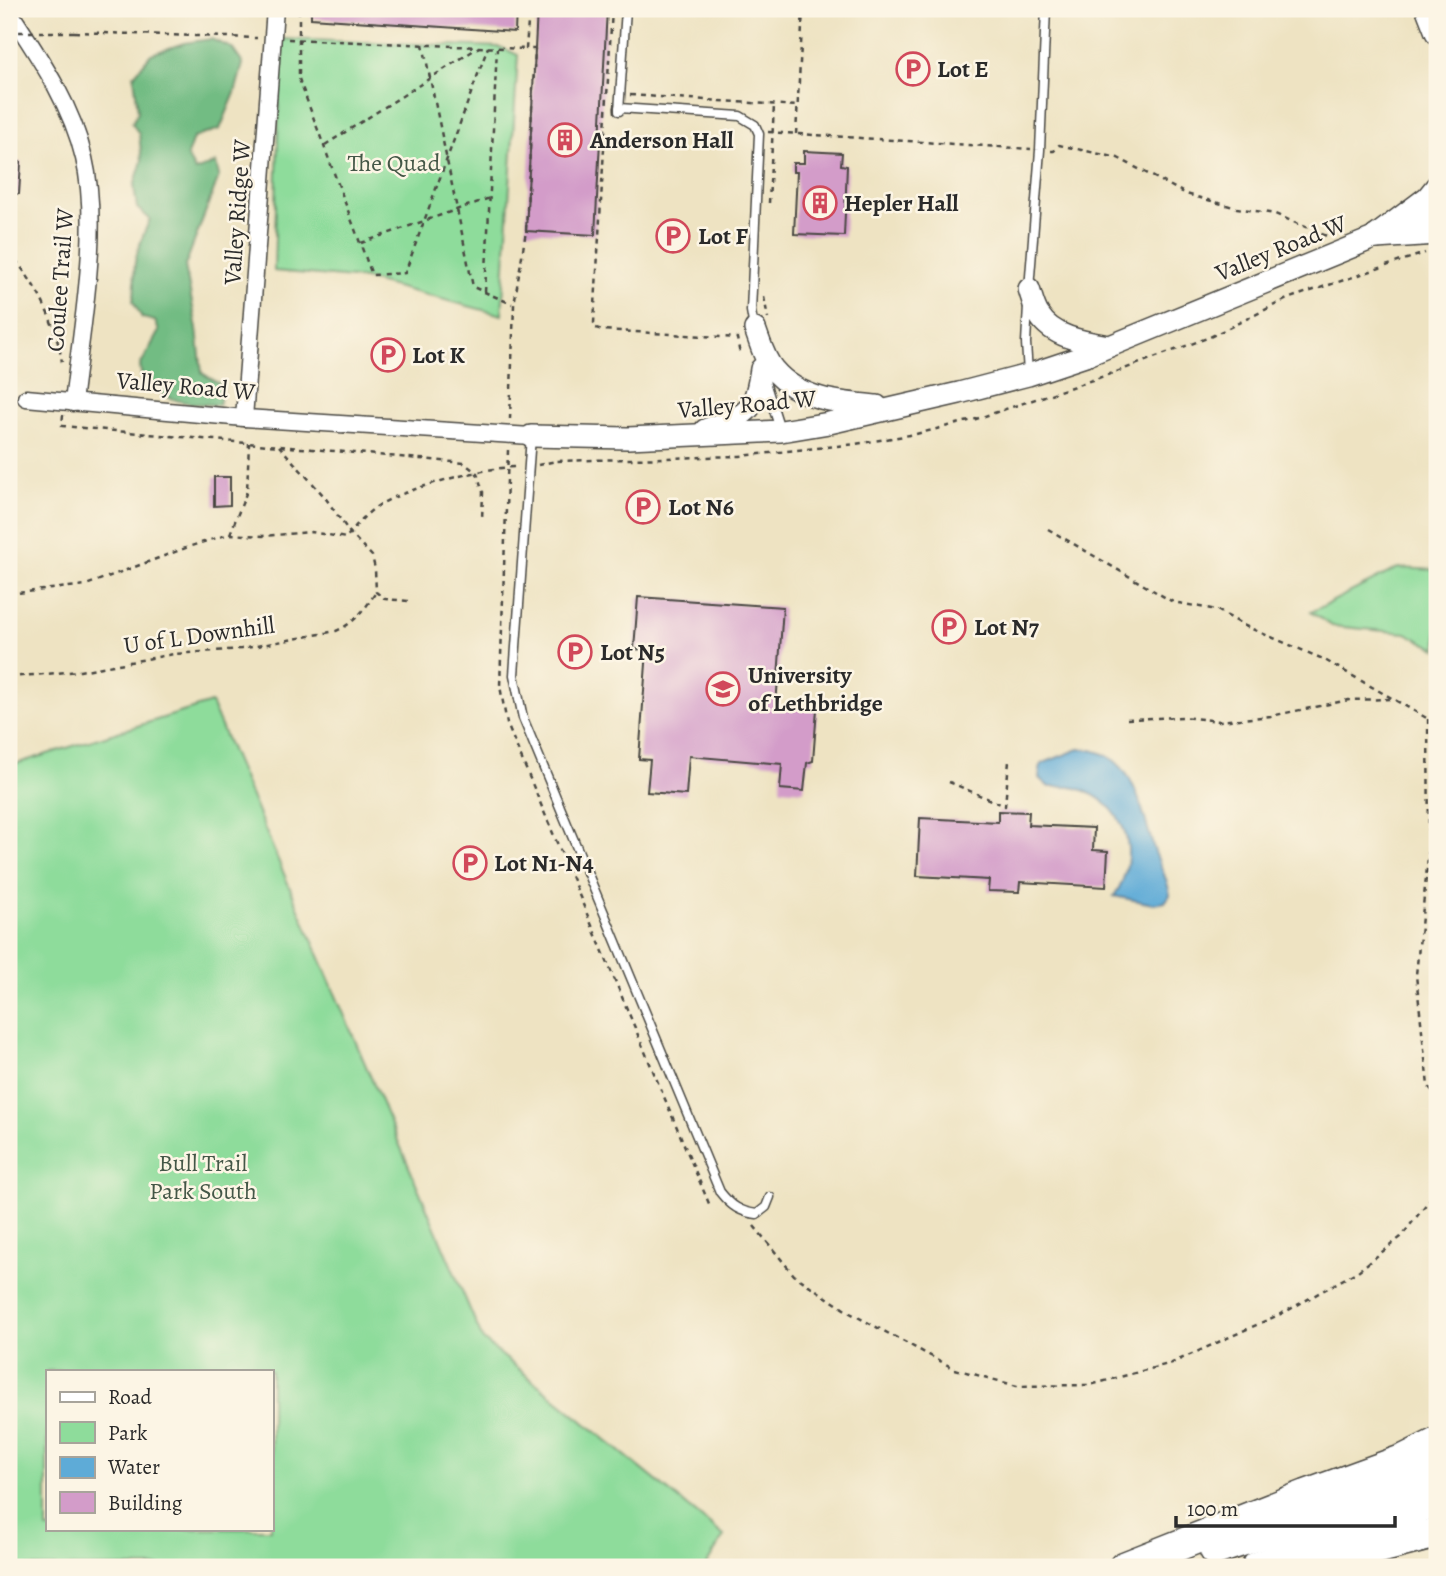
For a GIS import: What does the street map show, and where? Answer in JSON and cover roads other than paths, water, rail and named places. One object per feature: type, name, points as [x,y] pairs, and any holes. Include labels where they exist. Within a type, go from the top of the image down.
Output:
[{"type":"highway","points":[[1124,1567],[1306,1494],[1405,1459],[1437,1443]]},
{"type":"highway","points":[[1165,1567],[1437,1475]]},
{"type":"highway","points":[[1257,1567],[1437,1501]]},
{"type":"highway","points":[[1307,1567],[1437,1533]]},
{"type":"main road","points":[[1428,9],[1437,32]]},
{"type":"main road","points":[[1376,237],[1428,198],[1437,187]]},
{"type":"main road","points":[[1376,237],[1437,233]]},
{"type":"street","name":"Valley Ridge W","points":[[244,418],[275,9]]},
{"type":"street","name":"Coulee Trail W","points":[[9,11],[47,70],[65,105],[84,159],[90,223],[68,402]]},
{"type":"street","name":"Valley Road W","points":[[26,398],[244,418],[531,436],[688,436],[781,431],[897,407],[1028,375],[1109,346],[1437,212]]},
{"type":"street","points":[[1029,289],[1039,315],[1049,326],[1081,342],[1109,346]]},
{"type":"street","points":[[762,325],[774,370],[802,390],[836,403],[897,407]]},
{"type":"street","points":[[688,436],[735,418],[751,408],[757,396],[761,369]]},
{"type":"lane","points":[[626,9],[619,110],[740,116],[755,125],[758,132],[751,311],[762,325],[761,369],[781,431]]},
{"type":"lane","points":[[1028,375],[1026,343],[1040,150],[1046,9]]},
{"type":"lane","points":[[531,436],[514,675],[523,718],[720,1192],[728,1202],[743,1212],[757,1214],[766,1207],[771,1197]]},
{"type":"water","points":[[1079,749],[1097,752],[1112,759],[1132,783],[1167,883],[1170,895],[1165,902],[1153,904],[1114,896],[1123,880],[1128,847],[1118,817],[1093,795],[1073,787],[1049,787],[1039,778],[1041,764]]},
{"type":"place","name":"Lot E","points":[[913,69]]},
{"type":"place","name":"Anderson Hall","points":[[565,140]]},
{"type":"place","name":"Hepler Hall","points":[[820,203]]},
{"type":"place","name":"Lot F","points":[[673,236]]},
{"type":"place","name":"Lot K","points":[[388,355]]},
{"type":"place","name":"Lot N6","points":[[643,507]]},
{"type":"place","name":"Lot N7","points":[[949,627]]},
{"type":"place","name":"Lot N5","points":[[575,652]]},
{"type":"place","name":"University of Lethbridge","points":[[723,689]]},
{"type":"place","name":"Lot N1-N4","points":[[470,863]]},
{"type":"park label","name":"The Quad","points":[[394,163]]},
{"type":"park label","name":"Bull Trail Park South","points":[[203,1177]]}]
